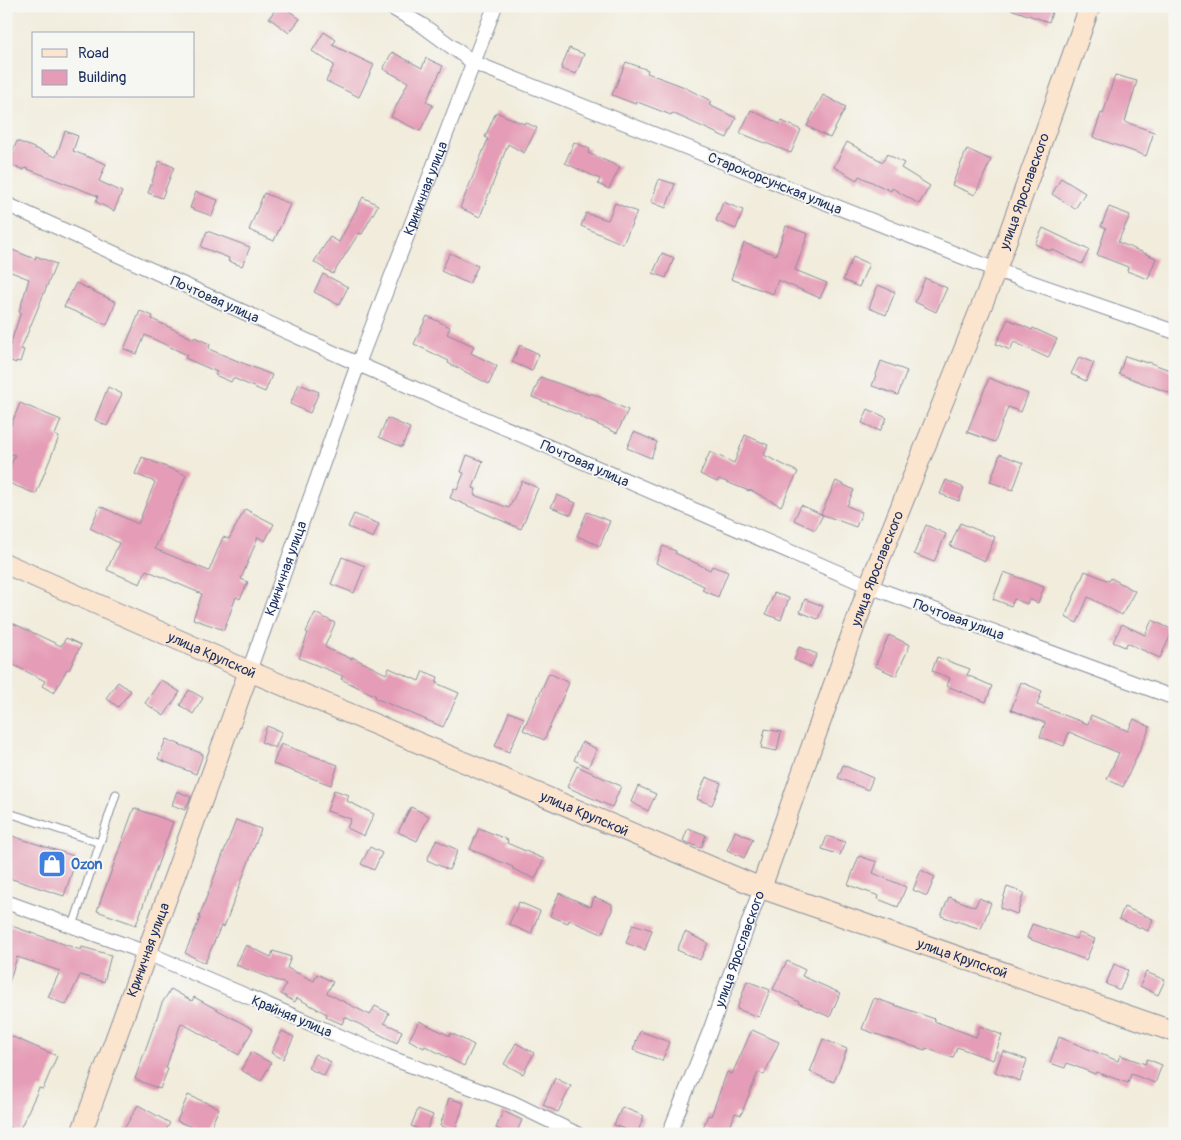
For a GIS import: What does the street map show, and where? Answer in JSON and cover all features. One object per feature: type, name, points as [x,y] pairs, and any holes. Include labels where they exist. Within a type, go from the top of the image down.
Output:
[{"type":"street","name":"Старокорсунская улица","points":[[389,6],[422,25],[474,63],[996,270],[1175,332]]},
{"type":"street","name":"Криничная улица","points":[[81,1134],[358,364],[495,6]]},
{"type":"street","name":"улица Ярославского","points":[[669,1134],[710,1031],[868,586],[996,270],[1090,6]]},
{"type":"street","name":"Почтовая улица","points":[[6,204],[358,364],[868,586],[1175,698]]},
{"type":"street","name":"улица Крупской","points":[[6,564],[249,671],[761,888],[1175,1032]]},
{"type":"street","name":"Крайняя улица","points":[[6,902],[146,953],[388,1057],[511,1102],[577,1134]]},
{"type":"lane","points":[[73,926],[116,794]]},
{"type":"lane","points":[[6,812],[100,843]]},
{"type":"building","points":[[278,6],[283,6],[300,19],[289,33],[269,18]]},
{"type":"building","points":[[1011,6],[1054,6],[1049,22],[1010,9]]},
{"type":"building","points":[[324,32],[336,40],[332,45],[374,65],[359,97],[326,81],[334,65],[312,51]]},
{"type":"building","points":[[569,48],[584,54],[576,74],[561,69]]},
{"type":"building","points":[[392,52],[422,68],[426,58],[443,66],[426,102],[433,105],[420,131],[391,117],[408,82],[383,69]]},
{"type":"building","points":[[626,62],[648,70],[647,73],[682,86],[711,101],[709,105],[736,118],[727,138],[672,113],[671,115],[635,101],[635,104],[612,95]]},
{"type":"building","points":[[1115,75],[1137,81],[1125,122],[1154,132],[1146,156],[1093,137],[1101,113],[1103,114]]},
{"type":"building","points":[[823,95],[846,107],[830,138],[807,126]]},
{"type":"building","points":[[751,110],[780,124],[782,121],[801,130],[791,153],[740,133]]},
{"type":"building","points":[[496,112],[537,128],[524,153],[508,144],[480,217],[460,208],[488,139],[485,137]]},
{"type":"building","points":[[65,131],[78,136],[73,151],[106,164],[99,181],[122,192],[114,211],[96,202],[98,196],[25,168],[24,170],[8,164],[17,141],[56,157]]},
{"type":"building","points":[[574,142],[590,149],[588,153],[620,167],[609,189],[598,184],[600,179],[565,163]]},
{"type":"building","points":[[847,142],[883,162],[887,154],[904,163],[901,168],[930,186],[919,204],[892,188],[891,191],[859,176],[857,180],[834,167]]},
{"type":"building","points":[[967,149],[991,160],[975,195],[952,185]]},
{"type":"building","points":[[159,161],[174,167],[162,198],[148,193]]},
{"type":"building","points":[[1061,178],[1085,193],[1075,209],[1052,194]]},
{"type":"building","points":[[659,179],[675,184],[666,208],[651,202]]},
{"type":"building","points":[[196,192],[218,200],[212,216],[190,208]]},
{"type":"building","points":[[264,193],[290,204],[274,241],[249,230]]},
{"type":"building","points":[[363,197],[378,205],[362,234],[359,233],[333,274],[314,262],[330,237],[339,242]]},
{"type":"building","points":[[723,202],[743,210],[736,229],[716,221]]},
{"type":"building","points":[[615,203],[637,212],[623,244],[581,226],[586,213],[608,220]]},
{"type":"building","points":[[1109,207],[1130,215],[1118,242],[1156,258],[1148,279],[1127,271],[1128,267],[1097,255],[1106,228],[1101,226]]},
{"type":"building","points":[[786,226],[808,234],[795,270],[827,283],[820,298],[778,280],[773,294],[731,279],[744,243],[776,255]]},
{"type":"building","points":[[1043,228],[1089,250],[1082,264],[1051,249],[1050,251],[1035,244]]},
{"type":"building","points":[[207,231],[250,247],[242,266],[228,261],[229,258],[201,247]]},
{"type":"building","points":[[10,249],[35,259],[36,256],[56,264],[21,349],[24,350],[20,362],[16,361],[16,363],[6,359],[6,357],[21,312],[19,312],[29,279],[6,270],[6,259]]},
{"type":"building","points":[[450,253],[478,266],[469,284],[441,271]]},
{"type":"building","points":[[662,253],[674,258],[666,278],[653,273]]},
{"type":"building","points":[[853,257],[869,264],[859,287],[843,280]]},
{"type":"building","points":[[323,274],[348,287],[339,305],[314,292]]},
{"type":"building","points":[[925,278],[947,288],[936,312],[915,302]]},
{"type":"building","points":[[76,283],[116,302],[107,325],[64,307]]},
{"type":"building","points":[[878,285],[895,292],[886,315],[869,308]]},
{"type":"building","points":[[140,311],[153,316],[152,319],[194,339],[194,337],[210,344],[209,348],[211,350],[272,375],[265,392],[233,378],[231,382],[215,375],[217,372],[185,358],[187,355],[145,335],[137,354],[124,349]]},
{"type":"building","points":[[427,316],[450,327],[447,334],[474,346],[471,353],[497,366],[489,384],[414,344]]},
{"type":"building","points":[[1008,319],[1057,339],[1048,358],[1014,342],[1010,350],[996,344]]},
{"type":"building","points":[[520,345],[539,354],[532,371],[512,362]]},
{"type":"building","points":[[1125,356],[1175,372],[1175,395],[1119,374]]},
{"type":"building","points":[[1079,357],[1094,363],[1086,381],[1071,374]]},
{"type":"building","points":[[881,361],[907,371],[898,395],[872,386]]},
{"type":"building","points":[[540,377],[590,395],[591,393],[628,410],[617,433],[581,416],[532,397]]},
{"type":"building","points":[[989,378],[1028,394],[1021,412],[1008,407],[995,442],[967,432]]},
{"type":"building","points":[[299,384],[319,392],[310,413],[290,404]]},
{"type":"building","points":[[108,387],[122,394],[107,426],[95,420]]},
{"type":"building","points":[[20,403],[61,420],[55,435],[59,437],[36,494],[6,482],[6,477],[15,455],[6,452],[6,437]]},
{"type":"building","points":[[868,409],[887,418],[880,431],[862,423]]},
{"type":"building","points":[[387,418],[410,428],[402,447],[379,437]]},
{"type":"building","points":[[634,432],[657,442],[651,458],[627,448]]},
{"type":"building","points":[[745,435],[768,445],[764,455],[798,472],[781,506],[750,490],[719,479],[717,482],[700,474],[710,452],[734,463]]},
{"type":"building","points":[[1000,454],[1023,463],[1013,490],[990,482]]},
{"type":"building","points":[[467,455],[483,461],[473,488],[476,489],[474,495],[509,508],[522,481],[538,488],[521,529],[450,498],[454,488],[457,490],[464,473],[461,472]]},
{"type":"building","points":[[142,457],[186,475],[155,549],[209,571],[223,537],[229,539],[245,509],[274,524],[265,541],[258,537],[241,579],[248,582],[240,599],[236,597],[224,630],[193,619],[202,594],[146,570],[140,584],[107,570],[119,543],[90,528],[100,506],[138,524],[155,482],[135,474]]},
{"type":"building","points":[[946,480],[964,488],[959,501],[940,494]]},
{"type":"building","points":[[836,481],[854,490],[847,506],[862,512],[856,527],[821,514]]},
{"type":"building","points":[[557,495],[576,503],[571,515],[551,507]]},
{"type":"building","points":[[801,505],[823,515],[815,530],[794,520]]},
{"type":"building","points":[[587,512],[610,521],[600,546],[577,536]]},
{"type":"building","points":[[354,514],[379,524],[373,538],[348,527]]},
{"type":"building","points":[[960,523],[995,537],[985,561],[950,546]]},
{"type":"building","points":[[926,525],[946,534],[934,562],[914,554]]},
{"type":"building","points":[[663,546],[710,570],[712,566],[728,572],[718,597],[702,590],[704,586],[656,563]]},
{"type":"building","points":[[342,557],[365,566],[354,593],[331,584]]},
{"type":"building","points":[[1085,571],[1109,581],[1111,578],[1135,591],[1122,615],[1088,597],[1077,623],[1065,617]]},
{"type":"building","points":[[1004,572],[1044,587],[1038,603],[1029,599],[1027,604],[1014,599],[1011,606],[993,599]]},
{"type":"building","points":[[774,593],[789,598],[781,620],[766,614]]},
{"type":"building","points":[[805,599],[823,606],[818,619],[800,612]]},
{"type":"building","points":[[315,613],[335,623],[325,646],[326,648],[352,659],[352,657],[386,674],[389,668],[419,681],[423,671],[438,677],[436,683],[459,693],[443,727],[375,698],[376,696],[341,679],[343,676],[299,658],[308,633],[306,632]]},
{"type":"building","points":[[6,620],[61,646],[66,638],[81,645],[69,670],[67,669],[54,693],[42,686],[45,681],[6,661]]},
{"type":"building","points":[[1152,620],[1173,630],[1160,658],[1127,643],[1125,647],[1113,642],[1122,624],[1145,635]]},
{"type":"building","points":[[889,635],[910,645],[896,676],[875,666]]},
{"type":"building","points":[[799,647],[817,654],[811,667],[794,660]]},
{"type":"building","points":[[937,657],[970,669],[967,675],[992,686],[986,702],[947,686],[950,678],[932,671]]},
{"type":"building","points":[[549,673],[569,683],[544,740],[523,730]]},
{"type":"building","points":[[161,680],[180,692],[164,716],[145,703]]},
{"type":"building","points":[[118,682],[131,691],[118,707],[106,698]]},
{"type":"building","points":[[1021,682],[1042,691],[1037,705],[1088,724],[1091,715],[1128,731],[1134,719],[1150,727],[1123,787],[1107,779],[1119,753],[1069,732],[1064,746],[1040,737],[1045,723],[1011,710]]},
{"type":"building","points":[[189,690],[203,698],[193,714],[180,705]]},
{"type":"building","points":[[509,712],[524,718],[509,752],[495,746]]},
{"type":"building","points":[[267,726],[282,732],[275,748],[261,742]]},
{"type":"building","points":[[765,729],[781,732],[777,751],[761,748]]},
{"type":"building","points":[[166,739],[203,754],[196,774],[158,759]]},
{"type":"building","points":[[582,742],[597,749],[588,767],[574,760]]},
{"type":"building","points":[[281,744],[338,765],[331,785],[273,764]]},
{"type":"building","points":[[843,765],[873,778],[868,790],[838,778]]},
{"type":"building","points":[[577,766],[621,786],[612,807],[567,787]]},
{"type":"building","points":[[706,777],[721,783],[712,805],[697,799]]},
{"type":"building","points":[[638,786],[656,794],[648,811],[631,802]]},
{"type":"building","points":[[334,790],[349,795],[347,801],[374,814],[364,836],[347,828],[351,819],[327,811]]},
{"type":"building","points":[[177,791],[191,797],[185,810],[172,805]]},
{"type":"building","points":[[411,807],[429,816],[417,841],[398,832]]},
{"type":"building","points":[[134,808],[173,822],[136,925],[97,911]]},
{"type":"building","points":[[236,820],[261,829],[224,927],[221,926],[205,963],[185,953]]},
{"type":"building","points":[[479,828],[508,840],[507,843],[544,859],[535,879],[513,869],[513,867],[470,849]]},
{"type":"building","points":[[688,828],[706,835],[701,848],[683,841]]},
{"type":"building","points":[[735,831],[753,839],[744,858],[727,850]]},
{"type":"building","points":[[6,834],[77,857],[64,896],[6,877]]},
{"type":"building","points":[[827,836],[845,842],[840,855],[822,849]]},
{"type":"building","points":[[436,840],[458,850],[449,870],[427,860]]},
{"type":"building","points":[[370,847],[382,853],[374,870],[361,864]]},
{"type":"building","points":[[859,856],[877,862],[873,873],[906,887],[898,907],[878,899],[879,896],[848,885]]},
{"type":"building","points":[[921,870],[935,877],[927,896],[913,890]]},
{"type":"building","points":[[1007,887],[1024,893],[1017,914],[1000,908]]},
{"type":"building","points":[[559,893],[591,907],[594,897],[612,904],[612,910],[602,934],[569,920],[568,923],[550,916]]},
{"type":"building","points":[[949,897],[975,907],[979,898],[991,903],[981,929],[941,916]]},
{"type":"building","points":[[519,902],[540,911],[531,934],[509,924]]},
{"type":"building","points":[[1124,907],[1153,919],[1148,931],[1119,919]]},
{"type":"building","points":[[6,924],[81,950],[82,947],[111,955],[104,982],[80,975],[66,1005],[48,997],[60,971],[17,957],[9,983],[6,982]]},
{"type":"building","points":[[633,924],[652,930],[645,950],[626,943]]},
{"type":"building","points":[[1032,924],[1076,939],[1079,933],[1095,939],[1086,960],[1027,938]]},
{"type":"building","points":[[685,932],[708,943],[700,960],[677,950]]},
{"type":"building","points":[[246,945],[271,957],[273,951],[291,957],[287,968],[314,981],[317,974],[333,982],[327,993],[370,1015],[375,1006],[389,1013],[384,1023],[402,1031],[397,1043],[345,1017],[342,1024],[326,1017],[327,1014],[297,998],[295,1002],[281,994],[286,984],[236,965]]},
{"type":"building","points":[[787,961],[805,970],[802,976],[840,993],[830,1017],[798,1003],[773,989]]},
{"type":"building","points":[[1114,964],[1128,970],[1120,990],[1106,984]]},
{"type":"building","points":[[1146,972],[1165,980],[1158,995],[1140,986]]},
{"type":"building","points":[[747,981],[770,990],[759,1017],[737,1009]]},
{"type":"building","points":[[171,989],[192,1001],[194,997],[253,1029],[239,1055],[181,1023],[166,1068],[168,1069],[160,1089],[135,1079],[162,1003]]},
{"type":"building","points":[[874,998],[935,1019],[934,1021],[976,1037],[980,1026],[1002,1035],[993,1060],[957,1047],[953,1058],[862,1029]]},
{"type":"building","points":[[419,1021],[450,1036],[451,1033],[474,1045],[464,1066],[409,1040]]},
{"type":"building","points":[[752,1030],[779,1042],[764,1075],[758,1072],[741,1115],[735,1113],[728,1134],[720,1134],[703,1128],[708,1115],[711,1116],[727,1072],[732,1074]]},
{"type":"building","points":[[282,1031],[294,1037],[283,1059],[271,1053]]},
{"type":"building","points":[[640,1031],[669,1042],[662,1061],[633,1050]]},
{"type":"building","points":[[6,1034],[57,1056],[43,1089],[39,1088],[19,1131],[6,1125]]},
{"type":"building","points":[[1059,1037],[1118,1061],[1120,1055],[1145,1064],[1147,1059],[1162,1065],[1155,1083],[1131,1074],[1128,1083],[1096,1072],[1095,1074],[1067,1063],[1065,1068],[1050,1063]]},
{"type":"building","points":[[823,1039],[847,1049],[834,1082],[810,1072]]},
{"type":"building","points":[[516,1043],[534,1053],[523,1074],[504,1064]]},
{"type":"building","points":[[1003,1051],[1027,1060],[1020,1081],[995,1072]]},
{"type":"building","points":[[251,1052],[271,1063],[261,1081],[241,1070]]},
{"type":"building","points":[[315,1054],[331,1062],[324,1076],[308,1068]]},
{"type":"building","points":[[555,1078],[571,1086],[558,1112],[543,1105]]},
{"type":"building","points":[[188,1095],[219,1108],[208,1134],[177,1121]]},
{"type":"building","points":[[449,1098],[464,1103],[455,1131],[440,1126]]},
{"type":"building","points":[[138,1105],[170,1123],[164,1134],[133,1134],[124,1129]]},
{"type":"building","points":[[622,1107],[644,1116],[637,1134],[614,1125]]},
{"type":"building","points":[[418,1109],[433,1115],[426,1132],[411,1126]]},
{"type":"building","points":[[503,1111],[522,1120],[516,1134],[508,1134],[496,1128]]},
{"type":"place","name":"Ozon","points":[[52,864]]}]
